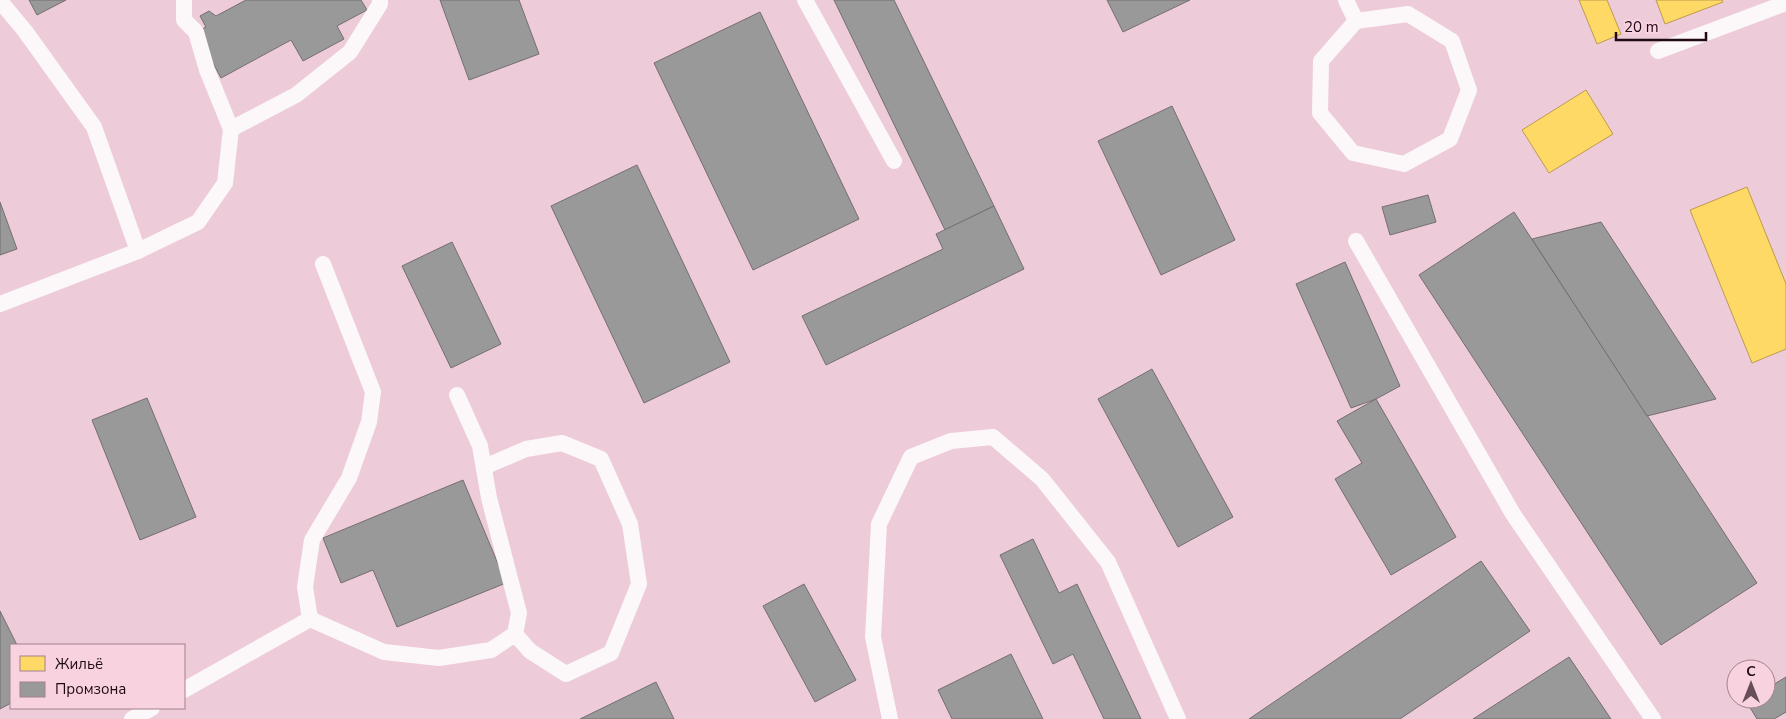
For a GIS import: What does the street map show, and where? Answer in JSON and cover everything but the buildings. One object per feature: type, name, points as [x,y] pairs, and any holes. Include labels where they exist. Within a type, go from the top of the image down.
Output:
[{"type":"lane","points":[[0,304],[138,251],[198,222],[225,183],[232,129],[206,70],[196,32],[184,20],[184,0]]},
{"type":"lane","points":[[232,129],[296,95],[350,52],[380,4],[380,0]]},
{"type":"lane","points":[[805,0],[894,161]]},
{"type":"lane","points":[[1346,0],[1356,22]]},
{"type":"lane","points":[[0,1],[25,31],[94,127],[138,251]]},
{"type":"lane","points":[[1658,51],[1786,3]]},
{"type":"lane","points":[[1408,14],[1452,41],[1469,90],[1450,139],[1404,164],[1353,153],[1320,113],[1321,61],[1356,22],[1408,14]]},
{"type":"lane","points":[[1356,241],[1513,514],[1653,719]]},
{"type":"lane","points":[[310,618],[305,586],[312,540],[349,478],[370,422],[373,392],[324,264]]},
{"type":"lane","points":[[310,618],[384,652],[439,658],[491,650],[514,634],[519,612],[489,498],[480,446],[457,395]]},
{"type":"lane","points":[[890,719],[873,638],[879,524],[911,457],[951,441],[993,437],[1042,479],[1108,562],[1178,719]]},
{"type":"lane","points":[[484,467],[526,449],[562,443],[601,459],[630,524],[638,584],[611,654],[566,674],[530,651],[514,634]]},
{"type":"lane","points":[[185,689],[310,618]]},
{"type":"lane","points":[[132,719],[150,709]]}]
